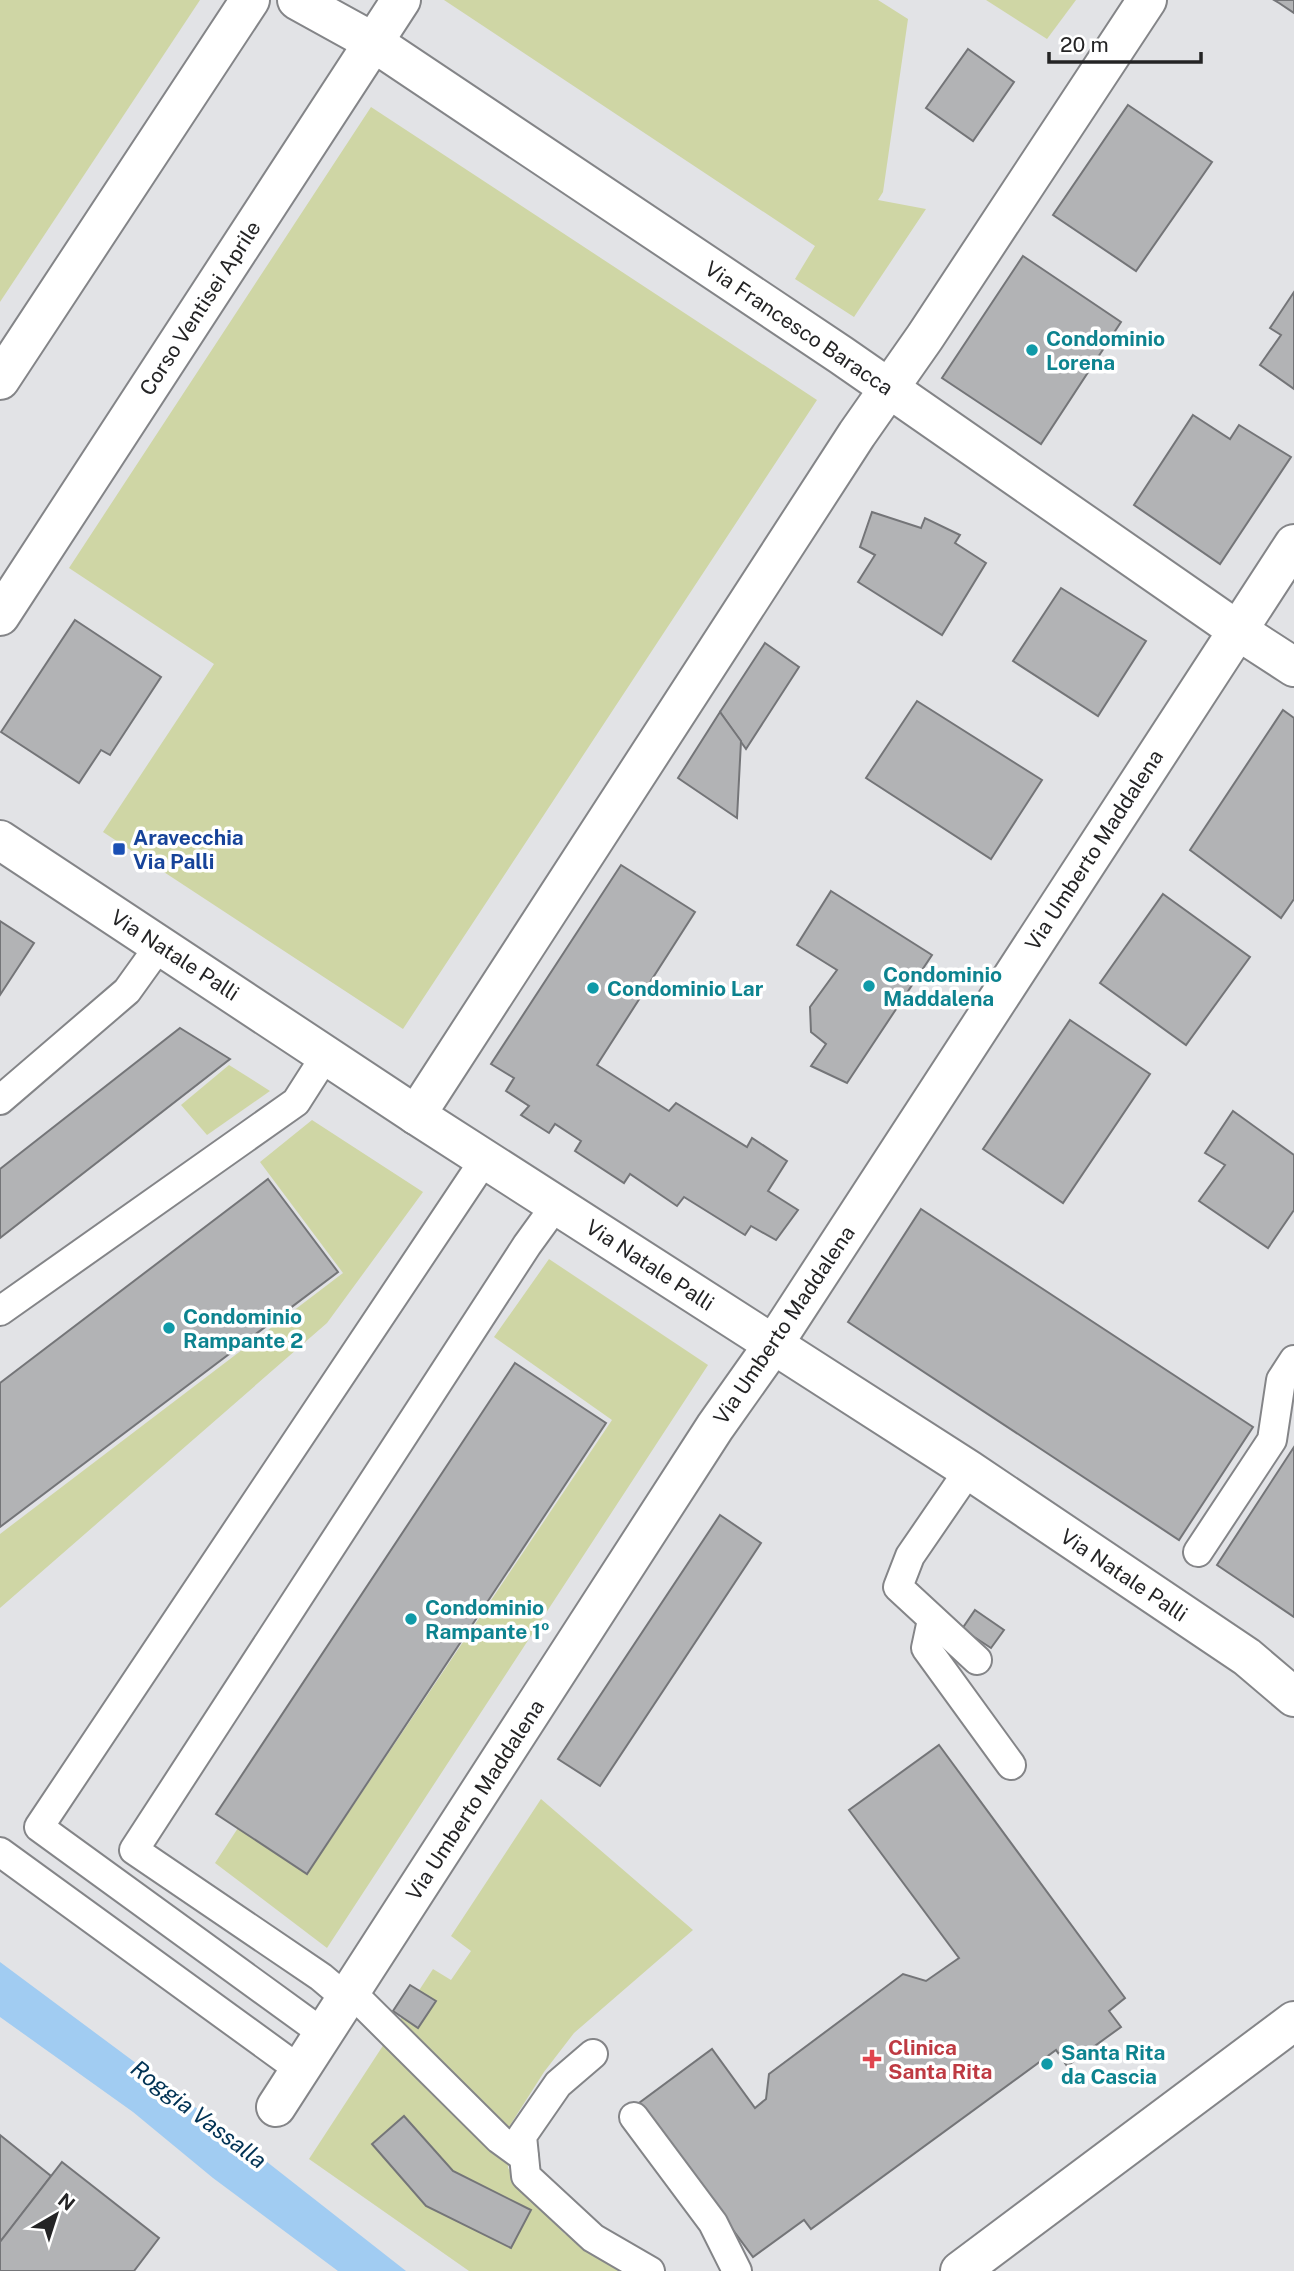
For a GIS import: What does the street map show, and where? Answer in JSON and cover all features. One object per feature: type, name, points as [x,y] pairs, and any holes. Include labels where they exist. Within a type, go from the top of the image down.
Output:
[{"type":"street","points":[[0,380],[250,0]]},
{"type":"street","name":"Via Francesco Baracca","points":[[297,0],[373,42],[829,347],[1294,667]]},
{"type":"street","name":"Corso Ventisei Aprile","points":[[0,617],[401,0]]},
{"type":"street","points":[[416,1115],[857,434],[890,390],[1147,0]]},
{"type":"street","name":"Via Umberto Maddalena","points":[[276,2107],[715,1427],[774,1345],[1294,544]]},
{"type":"street","name":"Via Natale Palli","points":[[0,840],[416,1115],[969,1470],[1247,1657],[1294,1697]]},
{"type":"street","points":[[960,2271],[1294,2021]]},
{"type":"lane","points":[[0,1100],[127,990],[160,945]]},
{"type":"lane","points":[[0,1311],[296,1102],[326,1055]]},
{"type":"lane","points":[[324,2034],[39,1827],[485,1159]]},
{"type":"lane","points":[[524,2157],[499,2139],[349,1995],[134,1850],[527,1245],[556,1205]]},
{"type":"lane","points":[[1198,1552],[1272,1440],[1280,1380],[1294,1360]]},
{"type":"lane","points":[[969,1470],[910,1556],[898,1587],[977,1660]]},
{"type":"lane","points":[[932,1620],[926,1648],[1012,1766]]},
{"type":"lane","points":[[0,1852],[300,2070]]},
{"type":"lane","points":[[593,2054],[558,2084],[522,2136],[526,2176],[593,2238],[650,2271]]},
{"type":"lane","points":[[634,2117],[713,2223],[737,2271]]},
{"type":"green space","points":[[0,0],[200,0],[0,302]]},
{"type":"green space","points":[[444,0],[878,0],[908,19],[883,192],[878,200],[926,209],[854,317],[795,279],[815,246]]},
{"type":"green space","points":[[986,0],[1076,0],[1047,39]]},
{"type":"green space","points":[[371,107],[817,400],[403,1029],[103,832],[214,664],[69,568]]},
{"type":"green space","points":[[229,1065],[270,1091],[207,1135],[181,1105]]},
{"type":"green space","points":[[312,1120],[423,1192],[327,1323],[0,1608],[0,1534],[343,1273],[260,1162]]},
{"type":"green space","points":[[549,1259],[708,1365],[327,1948],[215,1863],[238,1828],[308,1873],[612,1420],[494,1337]]},
{"type":"green space","points":[[541,1799],[693,1930],[574,2033],[544,2072],[507,2130],[508,2168],[528,2196],[565,2234],[626,2271],[469,2271],[309,2159],[433,1969],[451,1980],[471,1951],[451,1936]]},
{"type":"water","name":"Roggia Vassalla","points":[[0,1962],[230,2133],[406,2271],[338,2271],[213,2178],[133,2112],[0,2017]]},
{"type":"building","points":[[1274,0],[1294,0],[1294,13],[1279,3]]},
{"type":"building","points":[[968,49],[1014,82],[973,141],[926,108]]},
{"type":"building","points":[[1128,105],[1212,162],[1136,271],[1053,215]]},
{"type":"building","name":"Condominio Lorena","points":[[1023,256],[1121,322],[1041,444],[942,378]]},
{"type":"building","points":[[1294,292],[1294,389],[1260,365],[1281,335],[1270,328]]},
{"type":"building","points":[[1193,415],[1230,439],[1239,425],[1291,457],[1220,564],[1134,505]]},
{"type":"building","points":[[872,512],[921,528],[925,518],[960,535],[955,543],[986,563],[942,635],[858,582],[875,555],[860,547]]},
{"type":"building","points":[[1061,588],[1146,641],[1098,716],[1013,661]]},
{"type":"building","points":[[75,620],[161,677],[110,755],[101,750],[79,783],[1,732]]},
{"type":"building","points":[[765,643],[799,667],[746,749],[720,712]]},
{"type":"building","points":[[917,701],[1042,780],[991,859],[866,778]]},
{"type":"building","points":[[1283,710],[1294,718],[1294,899],[1281,918],[1190,850]]},
{"type":"building","points":[[720,712],[741,741],[737,818],[678,778]]},
{"type":"building","name":"Condominio Lar","points":[[621,865],[695,912],[597,1065],[669,1111],[676,1103],[747,1147],[752,1138],[787,1161],[768,1191],[798,1210],[776,1240],[751,1226],[745,1235],[684,1197],[677,1206],[630,1174],[624,1183],[575,1151],[581,1141],[555,1124],[549,1133],[521,1115],[529,1106],[506,1091],[514,1078],[491,1064]]},
{"type":"building","name":"Condominio Maddalena","points":[[831,891],[932,955],[847,1083],[811,1066],[826,1044],[811,1032],[810,1007],[837,970],[797,945]]},
{"type":"building","points":[[1163,894],[1250,957],[1186,1045],[1100,983]]},
{"type":"building","points":[[0,921],[34,943],[0,995]]},
{"type":"building","points":[[1070,1020],[1150,1074],[1063,1203],[983,1149]]},
{"type":"building","points":[[180,1028],[230,1059],[0,1238],[0,1169]]},
{"type":"building","points":[[1233,1111],[1294,1155],[1294,1210],[1268,1248],[1199,1201],[1225,1165],[1205,1153]]},
{"type":"building","name":"Condominio Rampante 2","points":[[268,1179],[338,1272],[0,1527],[0,1383]]},
{"type":"building","points":[[921,1209],[1253,1427],[1179,1540],[848,1322]]},
{"type":"building","name":"Condominio Rampante 1º","points":[[515,1363],[606,1423],[307,1874],[216,1814]]},
{"type":"building","points":[[1294,1447],[1294,1617],[1217,1565]]},
{"type":"building","points":[[720,1515],[761,1543],[600,1786],[558,1759]]},
{"type":"building","points":[[975,1610],[1004,1630],[991,1648],[962,1629]]},
{"type":"building","points":[[939,1745],[1125,1998],[1109,2011],[1121,2027],[1067,2066],[1056,2050],[811,2229],[804,2220],[753,2257],[639,2103],[712,2049],[755,2108],[766,2099],[769,2074],[903,1974],[926,1981],[959,1958],[849,1810]]},
{"type":"building","points":[[410,1985],[436,2001],[418,2028],[393,2011]]},
{"type":"building","points":[[404,2116],[453,2171],[531,2210],[511,2248],[426,2206],[372,2144]]},
{"type":"building","points":[[0,2135],[51,2176],[1,2241],[0,2241]]},
{"type":"building","points":[[62,2162],[159,2238],[134,2271],[0,2271],[0,2242]]},
{"type":"place","name":"Condominio Lorena","points":[[1032,350]]},
{"type":"place","name":"Aravecchia Via Palli","points":[[119,849]]},
{"type":"place","name":"Condominio Maddalena","points":[[869,986]]},
{"type":"place","name":"Condominio Lar","points":[[593,988]]},
{"type":"place","name":"Condominio Rampante 2","points":[[169,1328]]},
{"type":"place","name":"Condominio Rampante 1º","points":[[411,1619]]},
{"type":"place","name":"Clinica Santa Rita","points":[[872,2059]]},
{"type":"place","name":"Santa Rita da Cascia","points":[[1047,2064]]}]
